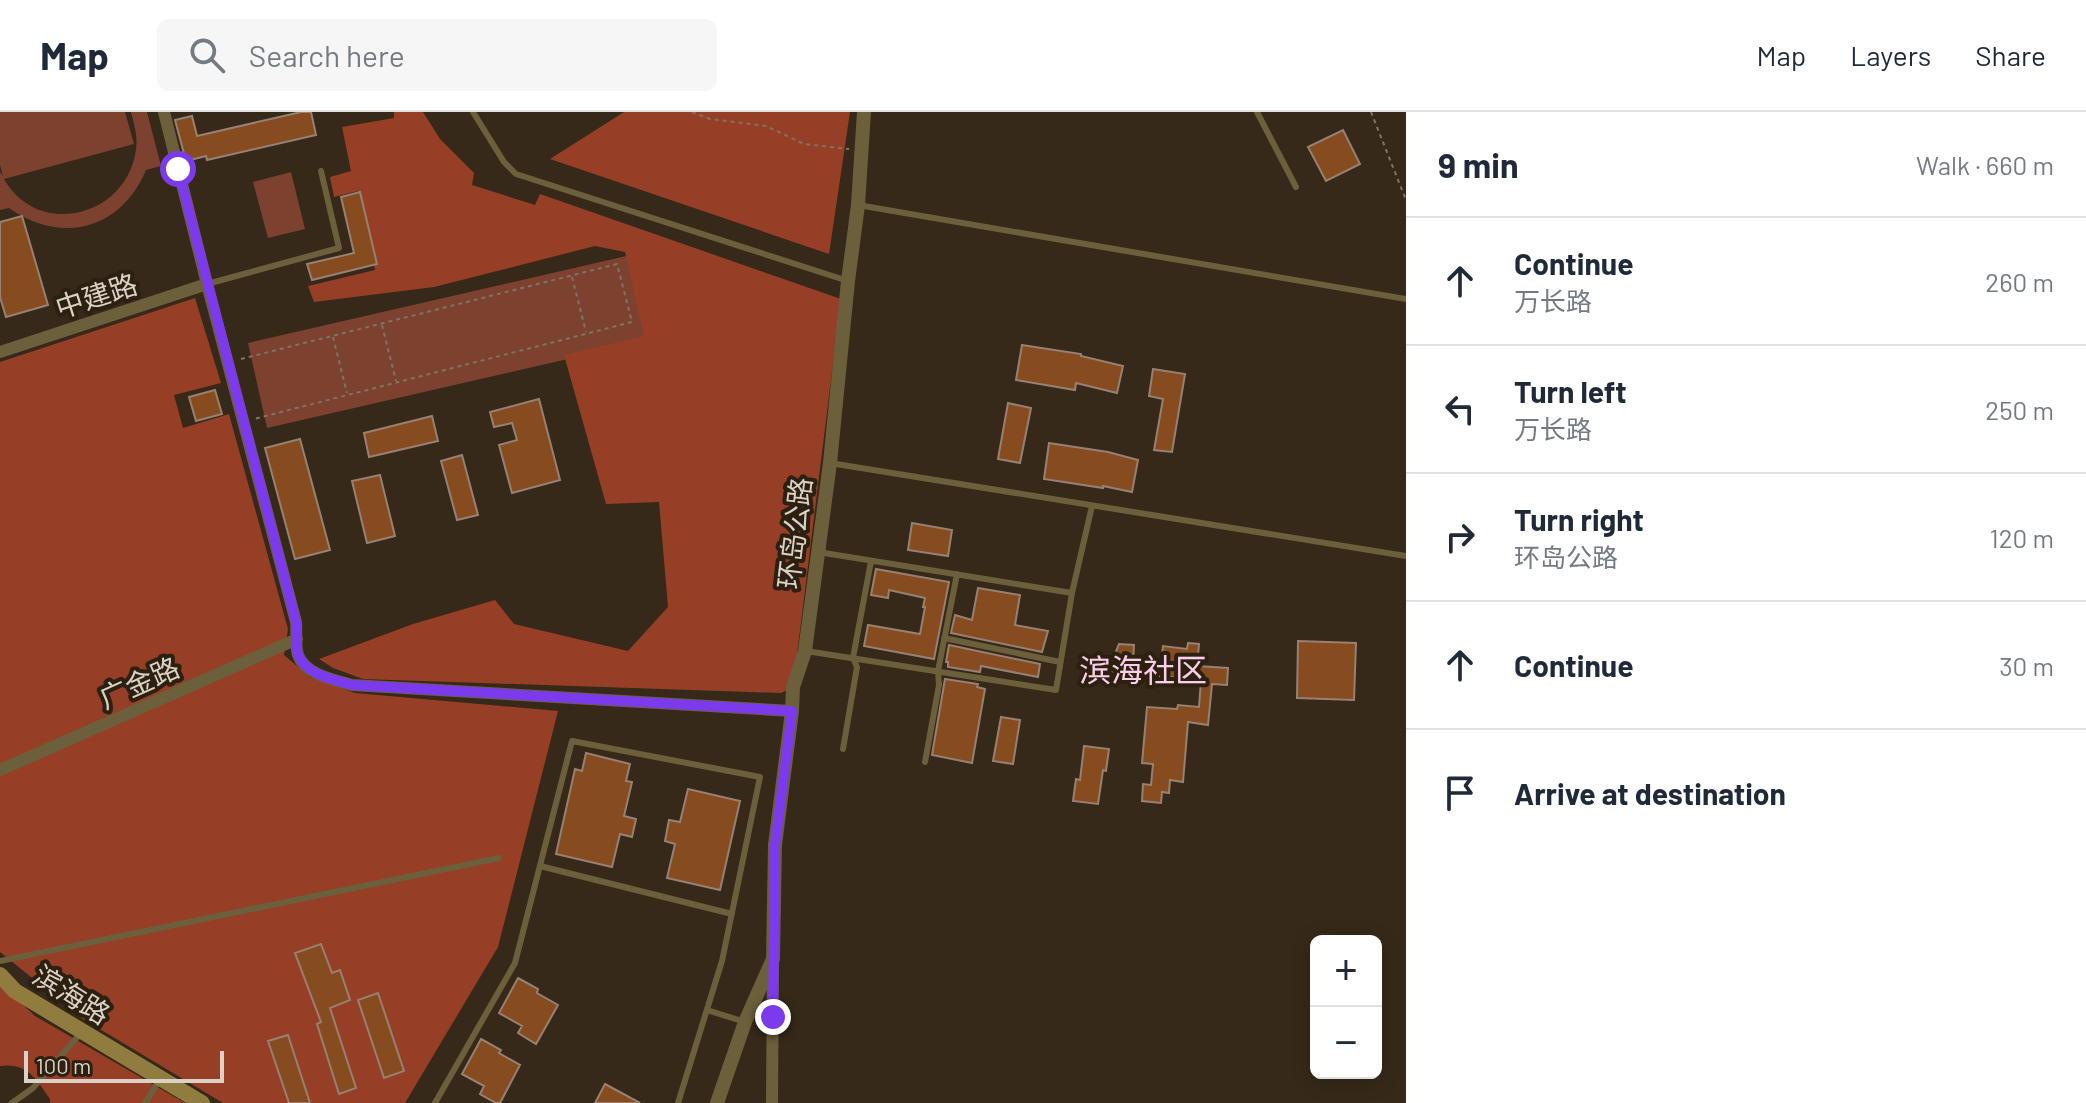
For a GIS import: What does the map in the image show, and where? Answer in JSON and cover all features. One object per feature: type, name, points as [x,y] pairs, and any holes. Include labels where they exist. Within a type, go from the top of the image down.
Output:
[{"type":"main road","name":"滨海路","points":[[0,975],[15,991],[202,1103]]},
{"type":"street","points":[[164,112],[296,622],[296,652],[303,663],[321,675],[352,685],[792,711]]},
{"type":"street","name":"环岛公路","points":[[773,959],[775,845],[793,687],[805,651],[830,463],[858,205],[864,112]]},
{"type":"street","name":"中建路","points":[[0,352],[207,284]]},
{"type":"street","name":"广金路","points":[[0,770],[297,639]]},
{"type":"street","points":[[717,1103],[745,1022],[773,959]]},
{"type":"street","points":[[772,1103],[773,959]]},
{"type":"lane","points":[[473,112],[504,162],[516,174],[848,281]]},
{"type":"lane","points":[[1257,112],[1296,187]]},
{"type":"lane","points":[[207,284],[339,248],[321,171]]},
{"type":"lane","points":[[858,205],[1406,299]]},
{"type":"lane","points":[[830,463],[1406,556]]},
{"type":"lane","points":[[805,651],[1056,690],[1072,593],[1092,506]]},
{"type":"lane","points":[[818,552],[1072,593]]},
{"type":"lane","points":[[843,749],[857,667],[853,658],[871,561]]},
{"type":"lane","points":[[925,762],[939,685],[938,671],[957,574]]},
{"type":"lane","points":[[944,638],[1060,662]]},
{"type":"lane","points":[[435,1103],[515,963],[572,741],[760,777],[722,961],[678,1103]]},
{"type":"lane","points":[[0,961],[499,858]]},
{"type":"lane","points":[[540,866],[732,914]]},
{"type":"lane","points":[[707,1010],[745,1022]]},
{"type":"lane","points":[[12,1103],[33,1088],[82,1031]]},
{"type":"lane","points":[[145,1103],[160,1079]]},
{"type":"path","points":[[692,112],[710,119],[766,126],[804,144],[862,150]]},
{"type":"path","points":[[1371,112],[1406,200]]},
{"type":"path","points":[[229,362],[617,264],[632,322],[244,422]]},
{"type":"path","points":[[572,275],[586,334]]},
{"type":"path","points":[[382,324],[397,382]]},
{"type":"path","points":[[333,336],[348,395]]},
{"type":"shaded area","points":[[0,112],[125,112],[134,144],[4,179],[19,198],[38,209],[59,214],[80,212],[100,204],[117,191],[129,172],[136,149],[131,112],[147,112],[161,166],[146,170],[121,206],[105,218],[88,225],[69,228],[49,226],[9,208],[0,210],[0,172],[3,176],[0,165]]},
{"type":"shaded area","points":[[394,112],[423,112],[440,139],[474,173],[472,185],[535,205],[540,194],[841,299],[793,687],[781,693],[363,679],[333,668],[319,659],[413,624],[495,600],[514,624],[628,651],[668,607],[659,502],[606,504],[564,355],[644,336],[625,252],[595,246],[434,287],[314,302],[308,286],[375,270],[358,191],[334,197],[330,177],[351,171],[342,127],[394,118]]},
{"type":"shaded area","points":[[624,112],[850,112],[829,254],[550,159]]},
{"type":"shaded area","points":[[291,172],[305,229],[268,238],[253,182]]},
{"type":"shaded area","points":[[648,251],[668,336],[267,428],[248,343]]},
{"type":"shaded area","points":[[195,298],[221,383],[174,395],[183,428],[229,414],[288,629],[284,655],[310,677],[355,693],[558,711],[498,947],[405,1103],[223,1103],[83,1019],[0,952],[0,362]]},
{"type":"shaded area","points":[[0,983],[35,1016],[185,1103],[50,1103],[30,1074],[17,1067],[0,1066]]},
{"type":"building","points":[[311,112],[316,135],[207,160],[206,156],[186,161],[175,120],[192,116],[197,136]]},
{"type":"building","points":[[1343,130],[1360,164],[1326,181],[1308,147]]},
{"type":"building","points":[[360,192],[377,264],[312,280],[307,264],[354,253],[341,197]]},
{"type":"building","points":[[22,216],[48,305],[6,317],[0,297],[0,222]]},
{"type":"building","points":[[1022,345],[1081,354],[1123,366],[1117,393],[1076,383],[1075,390],[1016,380]]},
{"type":"building","points":[[1153,369],[1185,374],[1172,452],[1154,450],[1163,399],[1149,396]]},
{"type":"building","points":[[215,390],[222,414],[196,421],[189,397]]},
{"type":"building","points":[[539,399],[560,480],[512,493],[499,445],[517,440],[512,423],[494,427],[490,412]]},
{"type":"building","points":[[1008,403],[1031,408],[1020,463],[998,459]]},
{"type":"building","points":[[432,416],[438,441],[369,457],[364,433]]},
{"type":"building","points":[[300,439],[330,550],[295,559],[265,448]]},
{"type":"building","points":[[1049,443],[1138,460],[1132,492],[1044,479]]},
{"type":"building","points":[[462,455],[478,515],[457,520],[441,461]]},
{"type":"building","points":[[380,475],[395,536],[367,543],[352,481]]},
{"type":"building","points":[[912,523],[952,530],[948,556],[908,550]]},
{"type":"building","points":[[876,569],[949,582],[934,659],[864,646],[868,625],[920,634],[925,607],[925,598],[889,590],[888,598],[871,595]]},
{"type":"building","points":[[978,588],[1020,595],[1015,625],[1048,631],[1042,652],[951,633],[955,615],[972,620]]},
{"type":"building","points":[[1298,641],[1356,643],[1354,700],[1297,698]]},
{"type":"building","points":[[1188,643],[1199,644],[1197,666],[1228,668],[1227,685],[1212,684],[1208,725],[1188,722],[1183,782],[1170,780],[1169,793],[1162,792],[1161,803],[1142,801],[1143,784],[1151,785],[1153,764],[1142,763],[1147,707],[1199,707],[1201,681],[1171,677],[1170,683],[1159,682],[1163,646],[1187,649]]},
{"type":"building","points":[[1119,644],[1134,645],[1132,680],[1105,678]]},
{"type":"building","points":[[949,645],[1040,664],[1038,677],[981,666],[980,672],[948,667]]},
{"type":"building","points":[[945,679],[978,684],[977,687],[985,689],[972,763],[932,755]]},
{"type":"building","points":[[1001,717],[1020,720],[1013,764],[993,761]]},
{"type":"building","points":[[1084,746],[1109,749],[1098,804],[1073,801],[1076,779],[1080,780]]},
{"type":"building","points":[[586,753],[630,764],[626,781],[632,782],[624,816],[636,819],[632,837],[620,834],[612,867],[556,854],[575,769],[582,771]]},
{"type":"building","points":[[688,789],[740,801],[720,890],[667,878],[675,844],[665,841],[669,820],[680,822]]},
{"type":"building","points":[[321,944],[332,973],[340,970],[350,1000],[330,1008],[356,1088],[339,1094],[317,1024],[321,1022],[295,953]]},
{"type":"building","points":[[518,978],[558,1005],[536,1044],[518,1033],[522,1026],[499,1013]]},
{"type":"building","points":[[378,993],[404,1071],[384,1078],[358,1000]]},
{"type":"building","points":[[288,1035],[310,1103],[289,1103],[268,1041]]},
{"type":"building","points":[[481,1039],[520,1065],[500,1103],[480,1094],[484,1086],[462,1074]]},
{"type":"building","points":[[605,1084],[640,1103],[595,1103]]},
{"type":"district","name":"滨海社区","points":[[1143,669]]},
{"type":"route","points":[[178,169],[296,622],[296,652],[303,663],[321,675],[352,685],[792,711],[775,845],[773,1017]]}]
